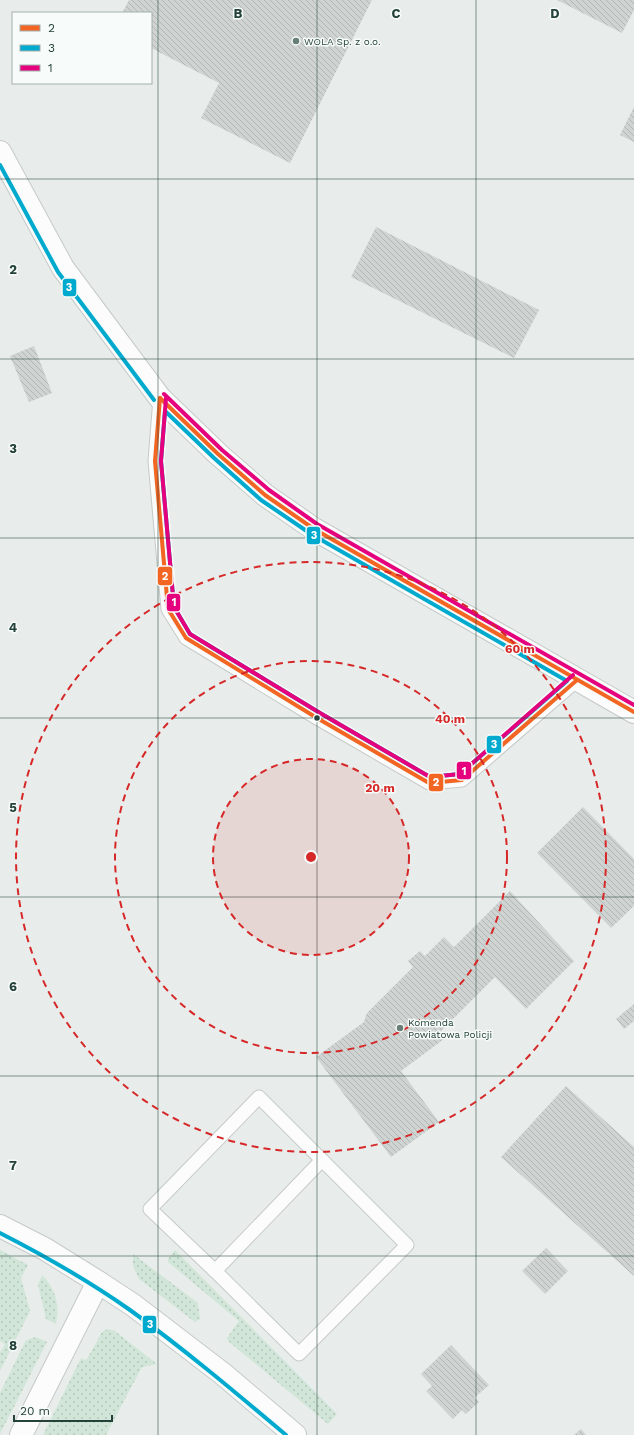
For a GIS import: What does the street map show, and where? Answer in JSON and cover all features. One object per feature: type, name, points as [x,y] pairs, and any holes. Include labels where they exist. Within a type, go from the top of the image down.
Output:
[{"type":"street","points":[[0,152],[62,268],[160,398],[218,454],[259,490],[314,529],[634,712]]},
{"type":"street","points":[[0,1226],[44,1249],[133,1305],[223,1374],[295,1435]]},
{"type":"street","points":[[21,1435],[98,1282]]},
{"type":"lane","points":[[160,398],[155,461],[168,609],[186,638],[317,718],[429,783],[462,780],[577,680]]},
{"type":"lane","points":[[259,1097],[322,1160],[407,1245],[298,1354],[215,1271],[150,1209],[259,1097]]},
{"type":"lane","points":[[215,1271],[322,1160]]},
{"type":"green space","points":[[0,1250],[28,1265],[21,1278],[30,1311],[0,1371],[0,1353],[5,1344],[0,1341]]},
{"type":"green space","points":[[175,1250],[337,1414],[328,1424],[228,1341],[227,1338],[239,1321],[168,1262],[168,1259]]},
{"type":"green space","points":[[133,1254],[198,1303],[200,1319],[195,1322],[139,1279],[133,1266]]},
{"type":"green space","points":[[42,1275],[51,1286],[56,1298],[56,1324],[46,1319],[38,1285]]},
{"type":"green space","points":[[108,1329],[115,1331],[157,1364],[142,1367],[106,1435],[43,1435],[81,1358],[84,1360],[87,1359],[102,1332]]},
{"type":"green space","points":[[36,1337],[47,1342],[0,1434],[0,1393],[26,1340]]},
{"type":"building","points":[[129,0],[372,0],[290,163],[201,118],[219,83],[152,49],[152,12],[123,12]]},
{"type":"building","points":[[557,0],[634,0],[634,10],[622,33]]},
{"type":"building","points":[[634,107],[634,142],[620,135]]},
{"type":"building","points":[[376,227],[539,310],[514,358],[351,277]]},
{"type":"building","points":[[34,346],[52,393],[29,402],[10,356]]},
{"type":"building","points":[[583,807],[634,859],[634,906],[611,928],[537,853]]},
{"type":"building","name":"Komenda Powiatowa Policji","points":[[510,891],[574,961],[526,1009],[495,977],[439,1033],[444,1039],[401,1071],[439,1122],[391,1157],[316,1057],[364,1022],[368,1012],[413,967],[408,961],[420,951],[425,956],[444,937],[454,947]]},
{"type":"building","points":[[634,1004],[634,1021],[624,1029],[616,1019]]},
{"type":"building","points":[[566,1086],[634,1147],[634,1276],[501,1157]]},
{"type":"building","points":[[546,1248],[568,1271],[545,1294],[522,1271]]},
{"type":"building","points":[[451,1345],[489,1385],[474,1398],[479,1402],[466,1414],[462,1410],[453,1419],[426,1391],[432,1386],[421,1374]]},
{"type":"building","points":[[581,1429],[586,1435],[574,1435]]},
{"type":"transit line","name":"3","points":[[0,165],[58,272],[154,400]]},
{"type":"transit line","name":"1","points":[[164,394],[222,450],[269,490],[317,524],[634,705]]},
{"type":"transit line","name":"2","points":[[160,398],[155,461],[168,609],[186,638],[317,718],[429,783],[462,780],[577,680]]},
{"type":"transit line","name":"2","points":[[160,398],[218,454],[265,495],[314,529],[634,712]]},
{"type":"transit line","name":"1","points":[[166,398],[161,461],[174,607],[190,634],[320,713],[430,777],[460,774],[573,675]]},
{"type":"transit line","name":"3","points":[[165,411],[261,500],[311,534],[567,681],[460,774],[430,777],[320,713],[190,634],[174,607],[161,461],[165,411]]},
{"type":"transit line","name":"3","points":[[0,1233],[66,1269],[130,1310],[190,1355],[286,1435]]},
{"type":"place","name":"WOLA Sp. z o.o.","points":[[296,41]]},
{"type":"place","name":"Komenda Powiatowa Policji","points":[[400,1028]]}]
